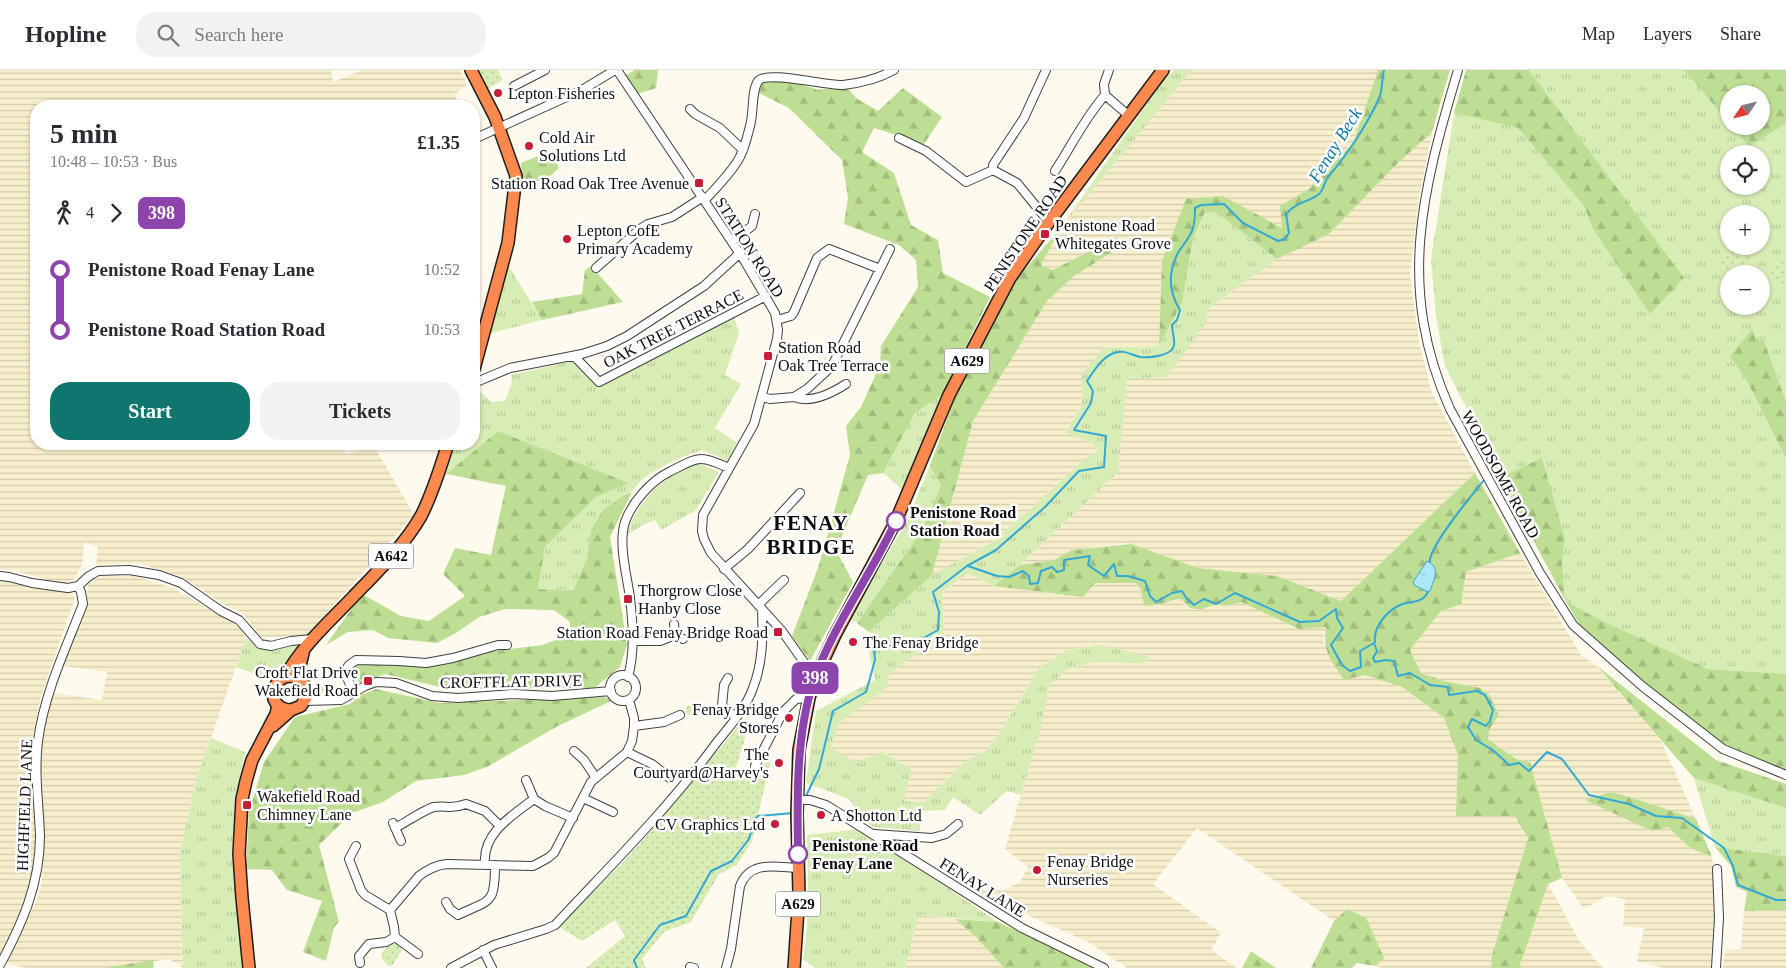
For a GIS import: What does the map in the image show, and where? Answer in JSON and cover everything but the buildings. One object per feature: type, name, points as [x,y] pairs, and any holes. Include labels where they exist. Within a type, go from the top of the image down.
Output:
[{"type":"highway","points":[[464,70],[497,122]]},
{"type":"highway","points":[[471,70],[497,122],[516,176],[508,243],[480,344]]},
{"type":"highway","name":"PENISTONE ROAD","points":[[794,968],[798,921],[797,814],[804,800],[800,750],[809,698],[815,678],[835,635],[895,523],[949,395],[1010,278],[1049,222],[1163,70]]},
{"type":"highway","points":[[480,336],[486,320]]},
{"type":"highway","name":"A642","points":[[249,968],[239,854],[242,799],[252,760],[278,706],[273,697],[274,687],[277,682],[291,678],[295,660],[312,639],[387,560],[407,536],[421,516],[446,450]]},
{"type":"highway","points":[[291,678],[304,684],[306,696]]},
{"type":"highway","name":"A642","points":[[268,730],[291,710],[296,709],[306,696]]},
{"type":"highway","points":[[278,706],[291,710]]},
{"type":"street","points":[[514,86],[545,70]]},
{"type":"street","points":[[480,135],[497,122],[582,90],[616,70]]},
{"type":"street","name":"STATION ROAD","points":[[616,70],[732,240],[775,313],[777,339],[754,424],[703,515],[701,524],[707,546],[724,569],[782,631],[815,678]]},
{"type":"street","points":[[596,268],[640,229],[648,224],[672,217],[704,198],[737,162],[743,150],[754,110],[754,94],[758,81],[764,74],[842,85],[874,80],[894,70]]},
{"type":"street","points":[[993,170],[993,165],[1024,118],[1046,70]]},
{"type":"street","points":[[1110,70],[1104,84],[1105,95],[1128,115]]},
{"type":"street","name":"WOODSOME ROAD","points":[[1458,70],[1424,197],[1418,273],[1420,304],[1430,357],[1450,409],[1540,573],[1573,625],[1642,686],[1724,749],[1786,776]]},
{"type":"street","points":[[1056,172],[1080,128],[1105,95]]},
{"type":"street","points":[[690,109],[695,114],[720,128],[743,150]]},
{"type":"street","points":[[898,138],[926,151],[966,182],[993,170]]},
{"type":"street","points":[[993,170],[1017,183],[1049,222]]},
{"type":"street","points":[[732,240],[752,226],[755,214]]},
{"type":"street","points":[[777,320],[790,316],[794,312],[817,258],[829,249],[880,269]]},
{"type":"street","points":[[794,397],[832,366],[890,249]]},
{"type":"street","points":[[480,380],[510,368],[574,356],[607,346],[627,336],[704,286],[740,253]]},
{"type":"street","name":"OAK TREE TERRACE","points":[[574,356],[599,382],[766,296]]},
{"type":"street","points":[[762,397],[770,399],[815,398],[846,384]]},
{"type":"street","points":[[628,677],[632,662],[633,641],[630,599],[622,552],[625,523],[635,503],[646,489],[663,475],[699,458],[707,459],[729,468]]},
{"type":"street","points":[[724,569],[748,550],[800,493]]},
{"type":"street","points":[[0,576],[60,588],[78,586],[98,571],[129,570],[159,576],[181,582],[221,611],[239,620],[260,644],[271,646],[291,641],[312,639]]},
{"type":"street","points":[[451,968],[503,941],[546,929],[555,924],[673,799],[736,717],[751,693],[763,645],[760,607],[784,580]]},
{"type":"street","name":"HIGHFIELD LANE","points":[[0,966],[21,926],[34,885],[40,849],[36,768],[38,744],[48,700],[83,604],[78,586]]},
{"type":"street","points":[[674,624],[675,635]]},
{"type":"street","points":[[633,641],[660,641],[675,635],[683,639]]},
{"type":"street","name":"CROFTFLAT DRIVE","points":[[355,691],[349,683],[346,674],[348,666],[356,660],[426,663],[453,658],[498,641],[507,645]]},
{"type":"street","points":[[620,676],[628,677],[636,686],[635,694],[629,700],[618,700],[611,691],[614,680],[620,676]]},
{"type":"street","points":[[728,678],[720,685],[722,706],[736,717]]},
{"type":"street","name":"CROFTFLAT DRIVE","points":[[306,696],[324,701],[341,700],[350,696],[355,691],[376,682],[396,683],[432,696],[458,698],[512,694],[552,696],[611,691]]},
{"type":"street","points":[[755,766],[783,712],[796,699],[809,698]]},
{"type":"street","points":[[390,910],[419,876],[439,865],[533,866],[554,853],[592,782],[627,752],[632,742],[634,718],[629,700]]},
{"type":"street","points":[[634,726],[664,722],[680,715]]},
{"type":"street","points":[[574,751],[584,760],[596,778]]},
{"type":"street","points":[[627,752],[652,764],[671,779]]},
{"type":"street","points":[[526,779],[534,799],[573,818]]},
{"type":"street","points":[[583,798],[613,812]]},
{"type":"street","points":[[485,864],[484,855],[492,835],[500,826],[534,799]]},
{"type":"street","name":"FENAY LANE","points":[[804,800],[826,805],[1022,928],[1104,968]]},
{"type":"street","points":[[401,840],[394,825],[435,807],[449,808],[466,804],[485,811],[500,826]]},
{"type":"street","points":[[873,834],[932,838],[946,834],[958,824]]},
{"type":"street","points":[[356,846],[346,859],[361,890],[365,895],[390,910],[395,937],[418,954]]},
{"type":"street","points":[[446,902],[450,909],[458,915],[488,901],[493,892],[495,865]]},
{"type":"street","points":[[726,968],[731,949],[740,886],[745,876],[752,870],[761,867],[798,868]]},
{"type":"street","points":[[1716,968],[1719,918],[1717,868]]},
{"type":"street","points":[[360,963],[359,956],[369,944],[386,942],[395,937]]},
{"type":"street","points":[[483,950],[492,968]]},
{"type":"shaded area","points":[[0,70],[331,70],[333,82],[362,70],[459,70],[468,84],[455,94],[457,100],[30,100],[30,450],[343,450],[347,454],[360,450],[376,450],[414,515],[307,635],[262,638],[242,612],[221,603],[181,576],[137,563],[96,565],[98,547],[84,542],[82,564],[75,579],[62,584],[12,570],[0,569]]},
{"type":"shaded area","points":[[1192,70],[1378,70],[1353,143],[1308,190],[1282,228],[1223,196],[1162,261],[1159,346],[1103,348],[1082,374],[1082,405],[1065,432],[1093,443],[1098,450],[1087,457],[992,542],[932,575],[973,421],[1047,301],[1074,276],[1120,247],[1117,238],[1053,270],[1041,265],[1060,229]]},
{"type":"shaded area","points":[[1432,132],[1419,197],[1410,274],[1419,342],[1432,393],[1475,473],[1341,601],[1277,576],[1198,568],[1127,543],[1072,550],[1054,560],[1020,565],[1118,472],[1127,379],[1206,310],[1277,259],[1329,234],[1398,163]]},
{"type":"shaded area","points":[[1520,553],[1581,655],[1594,664],[1660,739],[1696,819],[1611,792],[1586,800],[1668,827],[1690,848],[1712,857],[1714,870],[1715,943],[1711,968],[1663,968],[1637,961],[1644,928],[1623,926],[1625,899],[1606,896],[1584,909],[1562,878],[1530,762],[1516,759],[1488,739],[1490,728],[1499,715],[1479,688],[1444,681],[1421,673],[1410,650],[1440,612],[1461,604],[1466,572]]},
{"type":"shaded area","points":[[968,573],[994,586],[1083,597],[1095,583],[1136,583],[1154,607],[1171,600],[1181,599],[1187,608],[1200,610],[1212,602],[1227,606],[1241,602],[1299,629],[1326,627],[1323,642],[1365,675],[1402,687],[1444,718],[1458,755],[1456,816],[1516,816],[1528,838],[1492,955],[1491,968],[1382,968],[1376,966],[1383,958],[1347,909],[1334,921],[1197,828],[1153,884],[1221,933],[1211,950],[1237,968],[1127,968],[1088,942],[972,890],[1007,889],[1020,882],[1028,867],[1005,849],[1041,727],[1049,686],[1066,670],[1092,662],[1143,663],[1149,658],[1103,645],[1067,650],[1038,669],[987,750],[966,761],[924,802],[903,801],[911,769],[884,752],[856,762],[831,748],[839,723],[887,688],[889,674],[944,633],[942,593]]},
{"type":"shaded area","points":[[134,576],[173,588],[239,627],[246,638],[196,780],[180,853],[183,968],[170,959],[103,968],[26,968],[6,963],[37,899],[42,882],[44,841],[41,750],[45,724],[53,693],[102,700],[107,672],[63,666],[86,602],[88,585],[94,578]]},
{"type":"shaded area","points":[[7,580],[36,588],[70,592],[75,598],[40,699],[32,742],[36,831],[35,860],[30,886],[23,912],[0,958],[0,581]]},
{"type":"shaded area","points":[[1548,884],[1580,942],[1603,968],[1519,968]]},
{"type":"shaded area","points":[[1786,910],[1786,968],[1723,968],[1725,950],[1741,949],[1744,911]]},
{"type":"shaded area","points":[[919,915],[955,919],[976,937],[1004,968],[905,968]]},
{"type":"green space","points":[[476,70],[498,70],[503,80],[487,89]]},
{"type":"green space","points":[[635,70],[658,70],[656,88],[637,94],[625,76]]},
{"type":"green space","points":[[1174,70],[1192,70],[1060,229],[1163,81]]},
{"type":"green space","points":[[1378,70],[1450,70],[1432,132],[1398,163],[1329,234],[1277,259],[1217,213],[1205,212],[1193,238],[1182,303],[1159,346],[1162,261],[1186,199],[1223,196],[1282,228],[1280,206],[1309,189],[1353,143]]},
{"type":"green space","points":[[1466,70],[1529,70],[1684,278],[1650,314],[1592,227],[1584,206],[1518,128],[1454,113]]},
{"type":"green space","points":[[1529,70],[1684,70],[1720,112],[1720,135],[1739,135],[1747,145],[1720,145],[1720,195],[1770,195],[1770,145],[1752,145],[1786,123],[1786,402],[1764,341],[1757,341],[1752,330],[1730,356],[1747,381],[1786,459],[1786,674],[1708,669],[1594,617],[1565,600],[1562,563],[1565,538],[1542,459],[1500,478],[1487,448],[1445,366],[1436,317],[1431,259],[1454,113],[1518,128],[1584,206],[1592,227],[1683,278]]},
{"type":"green space","points":[[1684,70],[1786,70],[1786,123],[1770,133],[1770,85],[1720,85],[1720,112]]},
{"type":"green space","points":[[768,81],[797,83],[818,90],[846,86],[856,98],[878,111],[903,88],[942,117],[924,144],[874,128],[862,152],[894,173],[911,225],[938,240],[943,273],[990,297],[942,395],[915,413],[883,473],[868,475],[836,550],[853,582],[810,661],[792,636],[819,565],[850,455],[846,426],[861,407],[880,365],[881,346],[918,287],[916,260],[899,245],[844,224],[848,198],[842,160],[789,108],[759,93],[762,83]]},
{"type":"green space","points":[[1739,135],[1768,135],[1752,145],[1747,145]]},
{"type":"green space","points":[[550,151],[559,168],[545,181],[522,181],[521,163]]},
{"type":"green space","points":[[1205,212],[1217,213],[1277,259],[1206,310],[1207,321],[1167,377],[1127,379],[1118,472],[1020,565],[994,586],[968,573],[942,592],[944,633],[889,674],[887,688],[839,723],[831,748],[856,762],[883,752],[911,769],[904,801],[924,802],[966,761],[987,750],[1038,669],[1067,650],[1102,645],[1150,657],[1144,663],[1092,662],[1066,670],[1049,686],[1041,727],[1021,795],[1007,791],[980,815],[953,797],[945,810],[920,811],[920,831],[874,827],[863,821],[849,799],[806,783],[816,711],[875,680],[868,648],[879,635],[869,632],[932,575],[992,542],[1087,457],[1098,450],[1092,443],[1065,433],[1082,405],[1082,374],[1103,348],[1159,346],[1182,303],[1193,238]]},
{"type":"green space","points":[[1060,229],[1041,265],[1053,270],[1117,237],[1120,247],[1074,276],[1047,301],[973,421],[932,575],[869,632],[857,623],[922,530],[941,485],[930,466],[955,397],[1019,276]]},
{"type":"green space","points":[[1723,255],[1754,255],[1747,265],[1720,265],[1716,261]]},
{"type":"green space","points":[[1779,257],[1786,264],[1786,290],[1770,275],[1770,268]]},
{"type":"green space","points":[[507,263],[542,320],[488,334]]},
{"type":"green space","points":[[591,266],[623,302],[542,320],[532,302],[582,294],[585,270]]},
{"type":"green space","points":[[734,317],[739,333],[725,375],[741,384],[715,428],[737,443],[728,461],[702,450],[672,462],[645,477],[591,530],[587,558],[573,591],[538,589],[545,547],[596,497],[629,483],[498,431],[480,446],[480,392],[491,402],[505,401],[512,383],[511,375],[573,361],[598,387]]},
{"type":"green space","points":[[1752,329],[1757,341],[1764,341],[1786,402],[1786,459],[1747,381],[1730,356]]},
{"type":"green space","points":[[942,395],[903,490],[883,473],[915,413]]},
{"type":"green space","points":[[498,431],[629,483],[596,497],[545,547],[538,589],[573,591],[587,558],[591,530],[603,510],[632,492],[610,537],[627,645],[620,667],[594,688],[449,689],[385,674],[360,683],[354,675],[353,666],[358,665],[395,664],[423,667],[494,651],[542,645],[570,635],[570,622],[554,610],[505,609],[479,617],[437,643],[388,638],[373,630],[348,632],[326,645],[362,594],[401,616],[429,621],[465,596],[443,574],[455,548],[491,555],[506,486],[446,474],[475,450],[480,450],[480,446]]},
{"type":"green space","points":[[454,450],[475,450],[446,474]]},
{"type":"green space","points":[[1542,458],[1565,538],[1562,563],[1565,600],[1500,478]]},
{"type":"green space","points":[[700,464],[719,472],[695,511],[661,530],[655,520],[627,535],[634,517],[644,501],[658,486],[674,475]]},
{"type":"green space","points":[[930,466],[941,485],[922,530],[857,623],[849,618],[906,523]]},
{"type":"green space","points":[[1475,473],[1520,553],[1466,572],[1461,604],[1440,612],[1410,650],[1421,673],[1444,681],[1480,688],[1489,695],[1499,715],[1490,728],[1488,739],[1516,759],[1530,762],[1562,878],[1548,884],[1519,968],[1491,968],[1492,955],[1528,838],[1515,816],[1456,816],[1458,755],[1444,718],[1402,687],[1365,675],[1344,680],[1329,655],[1325,643],[1326,627],[1299,629],[1241,602],[1227,606],[1216,604],[1200,610],[1190,608],[1181,599],[1149,606],[1144,605],[1141,590],[1136,583],[1095,583],[1083,597],[994,586],[1020,565],[1054,560],[1072,550],[1131,544],[1198,568],[1277,576],[1341,601]]},
{"type":"green space","points":[[1565,600],[1594,617],[1708,669],[1786,674],[1786,772],[1722,748],[1593,648]]},
{"type":"green space","points":[[246,638],[266,649],[298,644],[277,675],[264,670],[261,676],[236,667]]},
{"type":"green space","points":[[1596,665],[1716,760],[1786,784],[1786,808],[1694,778]]},
{"type":"green space","points":[[311,686],[344,689],[345,691],[336,694],[327,693]]},
{"type":"green space","points":[[376,689],[440,703],[604,697],[613,700],[556,727],[487,767],[464,775],[416,781],[383,802],[352,813],[319,845],[339,922],[334,927],[326,961],[303,952],[322,901],[287,890],[272,870],[246,869],[249,812],[264,762],[295,717],[350,704],[361,695]]},
{"type":"green space","points":[[691,704],[696,704],[698,707],[696,715],[688,715],[685,712]]},
{"type":"green space","points":[[745,718],[749,725],[735,771],[751,771],[771,760],[752,841],[737,865],[719,874],[691,922],[664,932],[642,959],[646,968],[586,968],[625,936],[615,920],[582,941],[559,927],[633,852]]},
{"type":"green space","points":[[211,738],[245,752],[235,800],[232,857],[243,968],[183,968],[180,853],[196,780]]},
{"type":"green space","points":[[1694,778],[1786,808],[1786,856],[1715,847]]},
{"type":"green space","points":[[1611,792],[1696,819],[1712,857],[1690,848],[1668,827],[1652,831],[1585,800]]},
{"type":"green space","points":[[860,829],[998,922],[919,915],[905,968],[815,968],[803,959],[808,913],[807,835]]},
{"type":"green space","points":[[1715,847],[1786,856],[1786,910],[1744,911],[1747,892],[1736,887],[1731,866]]},
{"type":"green space","points":[[1347,909],[1366,918],[1384,958],[1376,966],[1357,963],[1352,968],[1311,968],[1334,921]]},
{"type":"green space","points":[[955,919],[998,922],[1094,968],[1004,968],[976,937]]},
{"type":"green space","points":[[394,943],[400,946],[402,950],[392,966],[388,966],[381,957],[386,948]]},
{"type":"green space","points":[[1251,951],[1276,968],[1242,968]]},
{"type":"green space","points":[[154,960],[153,968],[103,968]]},
{"type":"water","points":[[1427,561],[1435,570],[1433,582],[1428,592],[1414,585],[1413,582]]},
{"type":"waterway","name":"Fenay Beck","points":[[806,796],[819,769],[833,711],[866,692],[875,660],[874,647],[911,645],[938,630],[939,612],[933,592],[967,566],[996,550],[1045,507],[1079,471],[1104,467],[1106,436],[1074,430],[1091,403],[1093,391],[1087,381],[1102,361],[1114,353],[1124,352],[1140,357],[1149,357],[1160,356],[1173,349],[1172,325],[1177,320],[1180,310],[1173,296],[1171,273],[1175,258],[1192,231],[1195,220],[1195,208],[1201,205],[1224,204],[1243,223],[1278,241],[1285,239],[1289,233],[1286,214],[1295,206],[1315,197],[1321,192],[1327,179],[1357,139],[1375,107],[1381,93],[1384,70]]},
{"type":"waterway","points":[[1430,562],[1431,555],[1443,533],[1484,480]]},
{"type":"waterway","points":[[968,566],[997,576],[1009,577],[1023,571],[1029,576],[1030,584],[1038,583],[1041,571],[1052,567],[1057,572],[1064,570],[1064,560],[1090,556],[1088,565],[1104,576],[1114,564],[1117,576],[1128,576],[1145,581],[1150,596],[1156,602],[1172,593],[1182,591],[1194,605],[1204,599],[1216,604],[1235,593],[1300,622],[1319,621],[1336,609],[1337,618],[1343,628],[1331,645],[1342,665],[1350,671],[1361,667],[1360,651],[1374,643],[1377,651],[1373,658],[1375,662],[1394,661],[1398,676],[1410,673],[1430,685],[1448,687],[1449,695],[1477,691],[1485,695],[1493,710],[1490,721],[1486,726],[1472,719],[1468,727],[1476,740],[1494,751],[1509,765],[1519,763],[1529,771],[1547,752],[1562,759],[1589,795],[1629,804],[1656,816],[1682,818],[1724,848],[1733,866],[1738,885],[1776,900],[1786,900]]},
{"type":"waterway","points":[[1375,642],[1376,631],[1390,611],[1400,605],[1419,601],[1428,592]]},
{"type":"waterway","name":"Fenay Beck","points":[[637,968],[634,960],[660,925],[686,916],[711,871],[732,861],[749,839],[755,819],[758,816],[793,813]]},
{"type":"bus line","name":"398","points":[[798,854],[797,814],[800,750],[809,698],[815,678],[835,635],[896,521]]},
{"type":"place","name":"Lepton Fisheries","points":[[498,93]]},
{"type":"place","name":"Cold Air Solutions Ltd","points":[[529,146]]},
{"type":"place","name":"Station Road Oak Tree Avenue","points":[[699,183]]},
{"type":"place","name":"Penistone Road Whitegates Grove","points":[[1045,234]]},
{"type":"place","name":"Lepton CofE Primary Academy","points":[[567,239]]},
{"type":"place","name":"Station Road Oak Tree Terrace","points":[[768,356]]},
{"type":"place","name":"Penistone Road Station Road","points":[[896,521]]},
{"type":"place","name":"Thorgrow Close Hanby Close","points":[[628,599]]},
{"type":"place","name":"Station Road Fenay Bridge Road","points":[[778,632]]},
{"type":"place","name":"The Fenay Bridge","points":[[853,642]]},
{"type":"place","name":"Croft Flat Drive Wakefield Road","points":[[368,681]]},
{"type":"place","name":"Fenay Bridge Stores","points":[[789,718]]},
{"type":"place","name":"The Courtyard@Harvey's","points":[[779,763]]},
{"type":"place","name":"Wakefield Road Chimney Lane","points":[[247,805]]},
{"type":"place","name":"A Shotton Ltd","points":[[821,815]]},
{"type":"place","name":"CV Graphics Ltd","points":[[775,824]]},
{"type":"place","name":"Penistone Road Fenay Lane","points":[[798,854]]},
{"type":"place","name":"Fenay Bridge Nurseries","points":[[1037,870]]},
{"type":"district","name":"FENAY BRIDGE","points":[[811,535]]}]
